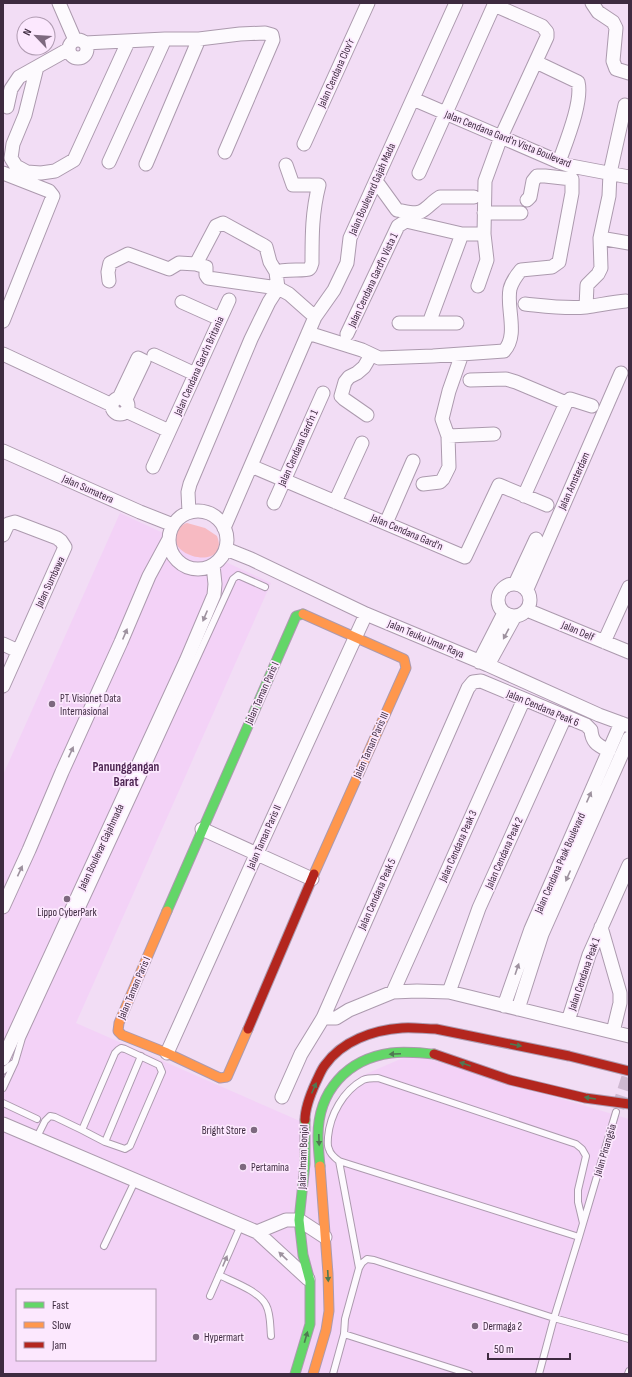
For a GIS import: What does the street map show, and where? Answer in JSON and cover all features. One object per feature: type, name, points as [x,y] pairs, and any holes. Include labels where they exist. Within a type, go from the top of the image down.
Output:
[{"type":"main road","name":"Jalan Taman Paris I","points":[[168,1053],[122,1035],[118,1031],[119,1023],[296,616],[303,614],[356,637]]},
{"type":"main road","name":"Jalan Taman Paris III","points":[[168,1053],[220,1078],[227,1077],[312,879],[406,668],[404,660],[356,637]]},
{"type":"main road","name":"Jalan Imam Bonjol","points":[[295,1374],[310,1324],[310,1280],[303,1255],[299,1220],[305,1164],[304,1114],[311,1093],[324,1066],[338,1050],[355,1040],[376,1032],[402,1028],[436,1029],[569,1056],[629,1071]]},
{"type":"main road","name":"Jalan Imam Bonjol","points":[[313,1374],[326,1330],[329,1311],[318,1136],[320,1120],[329,1092],[342,1076],[359,1062],[391,1053],[434,1054],[510,1080],[585,1098],[629,1104]]},
{"type":"street","points":[[59,3],[76,44]]},
{"type":"street","name":"Jalan Cendana Clov'r","points":[[304,144],[368,3]]},
{"type":"street","name":"Jalan Boulevard Gajah Mada","points":[[224,528],[315,317],[334,290],[347,263],[350,238],[456,3]]},
{"type":"street","points":[[592,3],[598,12],[613,22],[616,28],[613,61],[616,69],[629,73]]},
{"type":"street","points":[[419,173],[495,4],[542,26],[547,32],[547,37],[501,137],[485,181],[484,234],[487,260],[478,286]]},
{"type":"street","points":[[25,115],[5,106],[11,89],[19,77],[76,44],[165,39],[199,39],[240,34],[269,33],[273,37],[273,40],[225,152]]},
{"type":"street","points":[[109,162],[165,39]]},
{"type":"street","points":[[146,164],[199,39]]},
{"type":"street","points":[[37,67],[25,115],[13,144],[11,158],[16,166],[27,172],[41,173],[55,171],[74,160],[128,42]]},
{"type":"street","points":[[536,62],[578,82],[579,88],[572,126],[559,162]]},
{"type":"street","name":"Jalan Cendana Gard'n Vista Boulevard","points":[[413,99],[559,162],[571,166],[629,177]]},
{"type":"street","points":[[586,307],[587,285],[598,274],[600,268],[600,238],[608,196],[610,173],[625,105]]},
{"type":"street","points":[[276,272],[286,270],[307,270],[311,267],[312,263],[314,207],[318,184],[293,184],[286,165]]},
{"type":"street","points":[[3,173],[49,191],[53,196],[3,321]]},
{"type":"street","points":[[308,333],[362,350],[371,356],[379,358],[504,351],[508,346],[511,335],[510,290],[514,277],[521,270],[552,267],[559,262],[572,193],[572,179],[537,176],[533,181],[530,197],[527,200]]},
{"type":"street","points":[[376,181],[397,210],[411,212],[423,211],[440,197],[474,197]]},
{"type":"street","points":[[484,213],[521,213]]},
{"type":"street","name":"Jalan Cendana Gard'n Vista 1","points":[[347,334],[398,226],[406,221],[462,234]]},
{"type":"street","points":[[189,512],[188,492],[190,484],[251,339],[269,302],[278,288],[276,272],[270,262],[266,247],[223,223],[216,226],[196,264]]},
{"type":"street","points":[[429,323],[462,234],[484,234]]},
{"type":"street","points":[[600,238],[629,244]]},
{"type":"street","points":[[109,281],[108,272],[110,263],[128,254],[169,269],[179,263],[196,264],[206,267],[206,275],[208,278],[278,288],[289,294],[315,317]]},
{"type":"street","name":"Jalan Cendana Gard'n Britania","points":[[153,467],[229,300]]},
{"type":"street","points":[[525,304],[558,307],[586,307],[604,303],[626,301]]},
{"type":"street","points":[[182,302],[220,319]]},
{"type":"street","points":[[399,323],[457,323]]},
{"type":"street","points":[[3,354],[121,404],[169,431]]},
{"type":"street","points":[[154,354],[195,374]]},
{"type":"street","points":[[423,484],[440,482],[448,471],[448,436],[442,419],[449,391],[462,354]]},
{"type":"street","points":[[367,415],[342,396],[345,382],[349,377],[358,373],[364,367],[371,356]]},
{"type":"street","name":"Jalan Amsterdam","points":[[521,586],[621,373]]},
{"type":"street","points":[[470,380],[506,379],[566,403]]},
{"type":"street","name":"Jalan Cendana Gard'n 1","points":[[274,503],[323,393]]},
{"type":"street","points":[[524,496],[566,403],[570,398],[592,406]]},
{"type":"street","points":[[448,436],[494,434]]},
{"type":"street","points":[[335,502],[362,443]]},
{"type":"street","name":"Jalan Sumatera","points":[[3,451],[140,512],[173,525]]},
{"type":"street","points":[[386,523],[413,461]]},
{"type":"street","name":"Jalan Cendana Gard'n","points":[[251,466],[465,557],[499,485],[547,505]]},
{"type":"street","points":[[3,907],[149,576],[169,539],[173,525],[177,520],[189,512],[196,511],[210,514],[221,522],[227,542],[223,555],[213,565],[200,570],[186,567],[175,558],[169,546],[169,539]]},
{"type":"street","name":"Jalan Sumbawa","points":[[3,535],[8,524],[15,522],[57,538],[65,547],[3,686]]},
{"type":"street","points":[[521,586],[536,539]]},
{"type":"street","name":"Jalan Teuku Umar Raya","points":[[226,549],[251,559],[365,618],[484,663],[599,715],[625,724]]},
{"type":"street","name":"Jalan Boulevar Gajahmada","points":[[9,1060],[214,595],[215,584],[213,565]]},
{"type":"street","points":[[509,615],[498,604],[499,594],[505,586],[521,586]]},
{"type":"street","points":[[509,615],[524,613],[527,610],[531,600],[521,586]]},
{"type":"street","points":[[604,642],[629,587]]},
{"type":"street","name":"Jalan Delf","points":[[527,610],[629,652]]},
{"type":"street","points":[[484,663],[509,615]]},
{"type":"street","name":"Jalan Taman Paris II","points":[[168,1053],[256,854],[365,618]]},
{"type":"street","points":[[3,644],[18,651]]},
{"type":"street","name":"Jalan Cendana Peak 6","points":[[468,688],[473,682],[481,682],[586,725],[591,730],[592,739],[598,745],[620,754]]},
{"type":"street","name":"Jalan Cendana Peak 5","points":[[282,1098],[300,1054],[323,1018],[468,688]]},
{"type":"street","name":"Jalan Cendana Peak 3","points":[[393,992],[524,699]]},
{"type":"street","name":"Jalan Cendana Peak 2","points":[[449,992],[479,908],[564,717]]},
{"type":"street","name":"Jalan Cendana Peak Boulevard","points":[[620,754],[625,724]]},
{"type":"street","name":"Jalan Cendana Peak Boulevard","points":[[518,1009],[542,934],[549,903],[571,853],[629,738]]},
{"type":"street","points":[[202,830],[312,879]]},
{"type":"street","name":"Jalan Cendana Peak 1","points":[[568,1021],[589,955],[629,865]]},
{"type":"street","name":"Jalan Cendana Peak Boulevard","points":[[504,1006],[530,929],[549,903]]},
{"type":"street","name":"Jalan Cendana Peak 1","points":[[601,927],[620,993],[620,1003],[613,1032]]},
{"type":"street","points":[[323,1018],[336,1018],[349,1010],[393,992],[449,992],[629,1036]]},
{"type":"street","points":[[3,1124],[37,1137],[135,1181],[257,1232],[310,1280]]},
{"type":"street","points":[[257,1232],[286,1220],[299,1220],[325,1237]]},
{"type":"lane","points":[[3,1088],[9,1060],[22,1038],[233,579],[238,575],[265,587]]},
{"type":"lane","points":[[215,584],[219,610]]},
{"type":"lane","points":[[37,1137],[45,1121],[50,1116],[55,1117],[105,1142],[122,1148],[128,1148],[162,1072],[160,1065],[126,1048],[118,1050],[114,1054],[82,1130]]},
{"type":"lane","points":[[105,1142],[141,1056]]},
{"type":"lane","points":[[3,1071],[8,1068],[9,1060]]},
{"type":"lane","points":[[580,1238],[339,1161],[328,1148],[329,1128],[334,1115],[342,1099],[352,1088],[364,1080],[378,1078],[576,1144],[582,1149],[586,1156],[578,1190],[578,1202],[583,1223]]},
{"type":"lane","points":[[3,1103],[37,1119]]},
{"type":"lane","name":"Jalan Pinangsia","points":[[539,1374],[554,1318],[580,1238],[593,1188],[616,1112]]},
{"type":"lane","points":[[339,1161],[359,1268]]},
{"type":"lane","points":[[104,1246],[135,1181]]},
{"type":"lane","points":[[210,1296],[240,1225]]},
{"type":"lane","points":[[333,1374],[359,1268],[367,1259],[554,1318],[629,1339]]},
{"type":"lane","points":[[219,1275],[243,1286],[257,1295],[266,1305],[270,1320],[271,1336]]},
{"type":"lane","points":[[344,1334],[469,1374]]},
{"type":"shaded area","points":[[120,513],[271,583],[76,1023],[332,1135],[336,1108],[359,1077],[412,1054],[629,1119],[629,1374],[3,1374],[3,775]]},
{"type":"shaded area","points":[[187,523],[205,528],[217,536],[219,546],[216,553],[209,557],[200,557],[190,555],[182,551],[176,544],[175,536],[176,531]]},
{"type":"tunnel","points":[[618,1108],[629,1074]]},
{"type":"traffic: fast","points":[[167,911],[296,616],[303,614]]},
{"type":"traffic: fast","points":[[320,1166],[318,1140],[319,1120],[323,1105],[329,1092],[338,1080],[361,1062],[375,1056],[402,1052],[434,1054]]},
{"type":"traffic: fast","points":[[295,1374],[310,1324],[310,1281],[303,1255],[299,1220],[305,1164],[305,1120]]},
{"type":"traffic: slow","points":[[303,614],[404,659],[406,668],[314,874]]},
{"type":"traffic: slow","points":[[167,911],[119,1023],[118,1031],[122,1035],[167,1053],[220,1078],[227,1077],[248,1029]]},
{"type":"traffic: slow","points":[[313,1374],[326,1330],[329,1311],[328,1274],[320,1166]]},
{"type":"traffic: jam","points":[[248,1029],[314,874]]},
{"type":"traffic: jam","points":[[305,1120],[309,1100],[320,1073],[340,1049],[359,1038],[380,1031],[406,1028],[436,1029]]},
{"type":"traffic: jam","points":[[436,1029],[569,1056],[629,1071]]},
{"type":"traffic: jam","points":[[434,1054],[510,1080],[585,1098],[629,1104]]},
{"type":"place","name":"PT. Visionet Data Internasional","points":[[52,704]]},
{"type":"place","name":"Lippo CyberPark","points":[[67,899]]},
{"type":"place","name":"Bright Store","points":[[254,1130]]},
{"type":"place","name":"Pertamina","points":[[243,1167]]},
{"type":"place","name":"Dermaga 2","points":[[475,1326]]},
{"type":"place","name":"Hypermart","points":[[196,1337]]},
{"type":"district","name":"Panunggangan Barat","points":[[126,774]]}]
